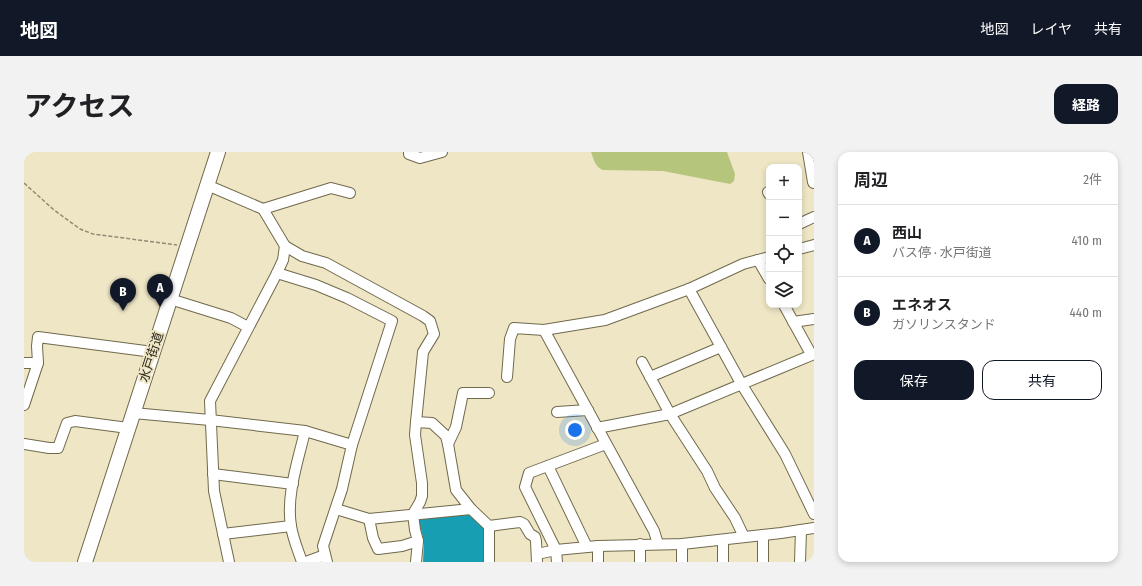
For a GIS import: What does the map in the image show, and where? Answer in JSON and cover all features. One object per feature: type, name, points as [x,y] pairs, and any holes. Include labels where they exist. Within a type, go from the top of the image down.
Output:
[{"type":"highway","name":"水戸街道","points":[[85,562],[218,152]]},
{"type":"main road","points":[[809,152],[814,182]]},
{"type":"street","points":[[409,152],[409,154],[420,158],[442,152]]},
{"type":"street","points":[[207,185],[263,209],[285,246],[302,256],[326,263],[396,300],[430,321],[434,334],[423,352],[416,422],[416,435],[422,483],[422,496],[413,514],[418,541],[416,562]]},
{"type":"street","points":[[263,209],[331,188],[350,193]]},
{"type":"street","points":[[802,222],[814,216]]},
{"type":"street","points":[[802,248],[814,245]]},
{"type":"street","points":[[229,562],[215,498],[210,401],[278,273],[283,260],[285,246]]},
{"type":"street","points":[[508,377],[510,340],[514,328],[544,330],[605,320],[689,289],[743,264],[766,258]]},
{"type":"street","points":[[758,260],[766,274]]},
{"type":"street","points":[[278,273],[316,285],[347,298],[392,321],[352,445],[342,489],[323,546],[326,559],[306,562]]},
{"type":"street","points":[[689,289],[742,385],[785,454],[814,514]]},
{"type":"street","points":[[170,299],[231,318],[248,327]]},
{"type":"street","points":[[597,428],[670,414],[813,354],[786,308]]},
{"type":"street","points":[[793,322],[814,319]]},
{"type":"street","points":[[544,330],[654,531],[658,544]]},
{"type":"street","points":[[24,405],[38,364],[38,337],[153,352]]},
{"type":"street","points":[[650,377],[721,347]]},
{"type":"street","points":[[642,362],[670,414],[735,518],[744,537]]},
{"type":"street","points":[[24,363],[38,364]]},
{"type":"street","points":[[448,444],[456,427],[463,393],[489,393]]},
{"type":"street","points":[[557,412],[588,410]]},
{"type":"street","points":[[133,413],[305,431],[352,445]]},
{"type":"street","points":[[24,444],[58,448],[67,423],[74,421],[128,428]]},
{"type":"street","points":[[416,422],[432,423],[446,436],[456,490],[471,509],[489,526],[489,562]]},
{"type":"street","points":[[302,562],[294,539],[290,511],[293,484],[305,431]]},
{"type":"street","points":[[557,562],[556,550],[525,487],[528,473],[606,444]]},
{"type":"street","points":[[548,466],[587,547]]},
{"type":"street","points":[[213,474],[293,484]]},
{"type":"street","points":[[336,509],[369,519],[471,509]]},
{"type":"street","points":[[369,519],[373,538],[378,549],[402,546],[418,541]]},
{"type":"street","points":[[489,526],[520,522],[524,524],[530,534],[535,537],[537,558],[556,550],[598,546],[682,544],[814,528]]},
{"type":"street","points":[[224,534],[291,526]]},
{"type":"street","points":[[800,562],[801,530]]},
{"type":"street","points":[[763,535],[763,562]]},
{"type":"street","points":[[723,540],[723,562]]},
{"type":"street","points":[[640,544],[640,562]]},
{"type":"street","points":[[682,544],[682,562]]},
{"type":"street","points":[[598,546],[598,562]]},
{"type":"path","points":[[24,183],[54,210],[80,229],[93,234],[187,246]]},
{"type":"green space","points":[[591,152],[727,152],[735,174],[734,181],[730,184],[663,171],[603,170],[596,165]]},
{"type":"water","points":[[470,513],[485,527],[484,562],[423,562],[424,542],[418,517]]},
{"type":"place","name":"西山","points":[[160,307]]},
{"type":"place","name":"エネオス","points":[[123,311]]}]
